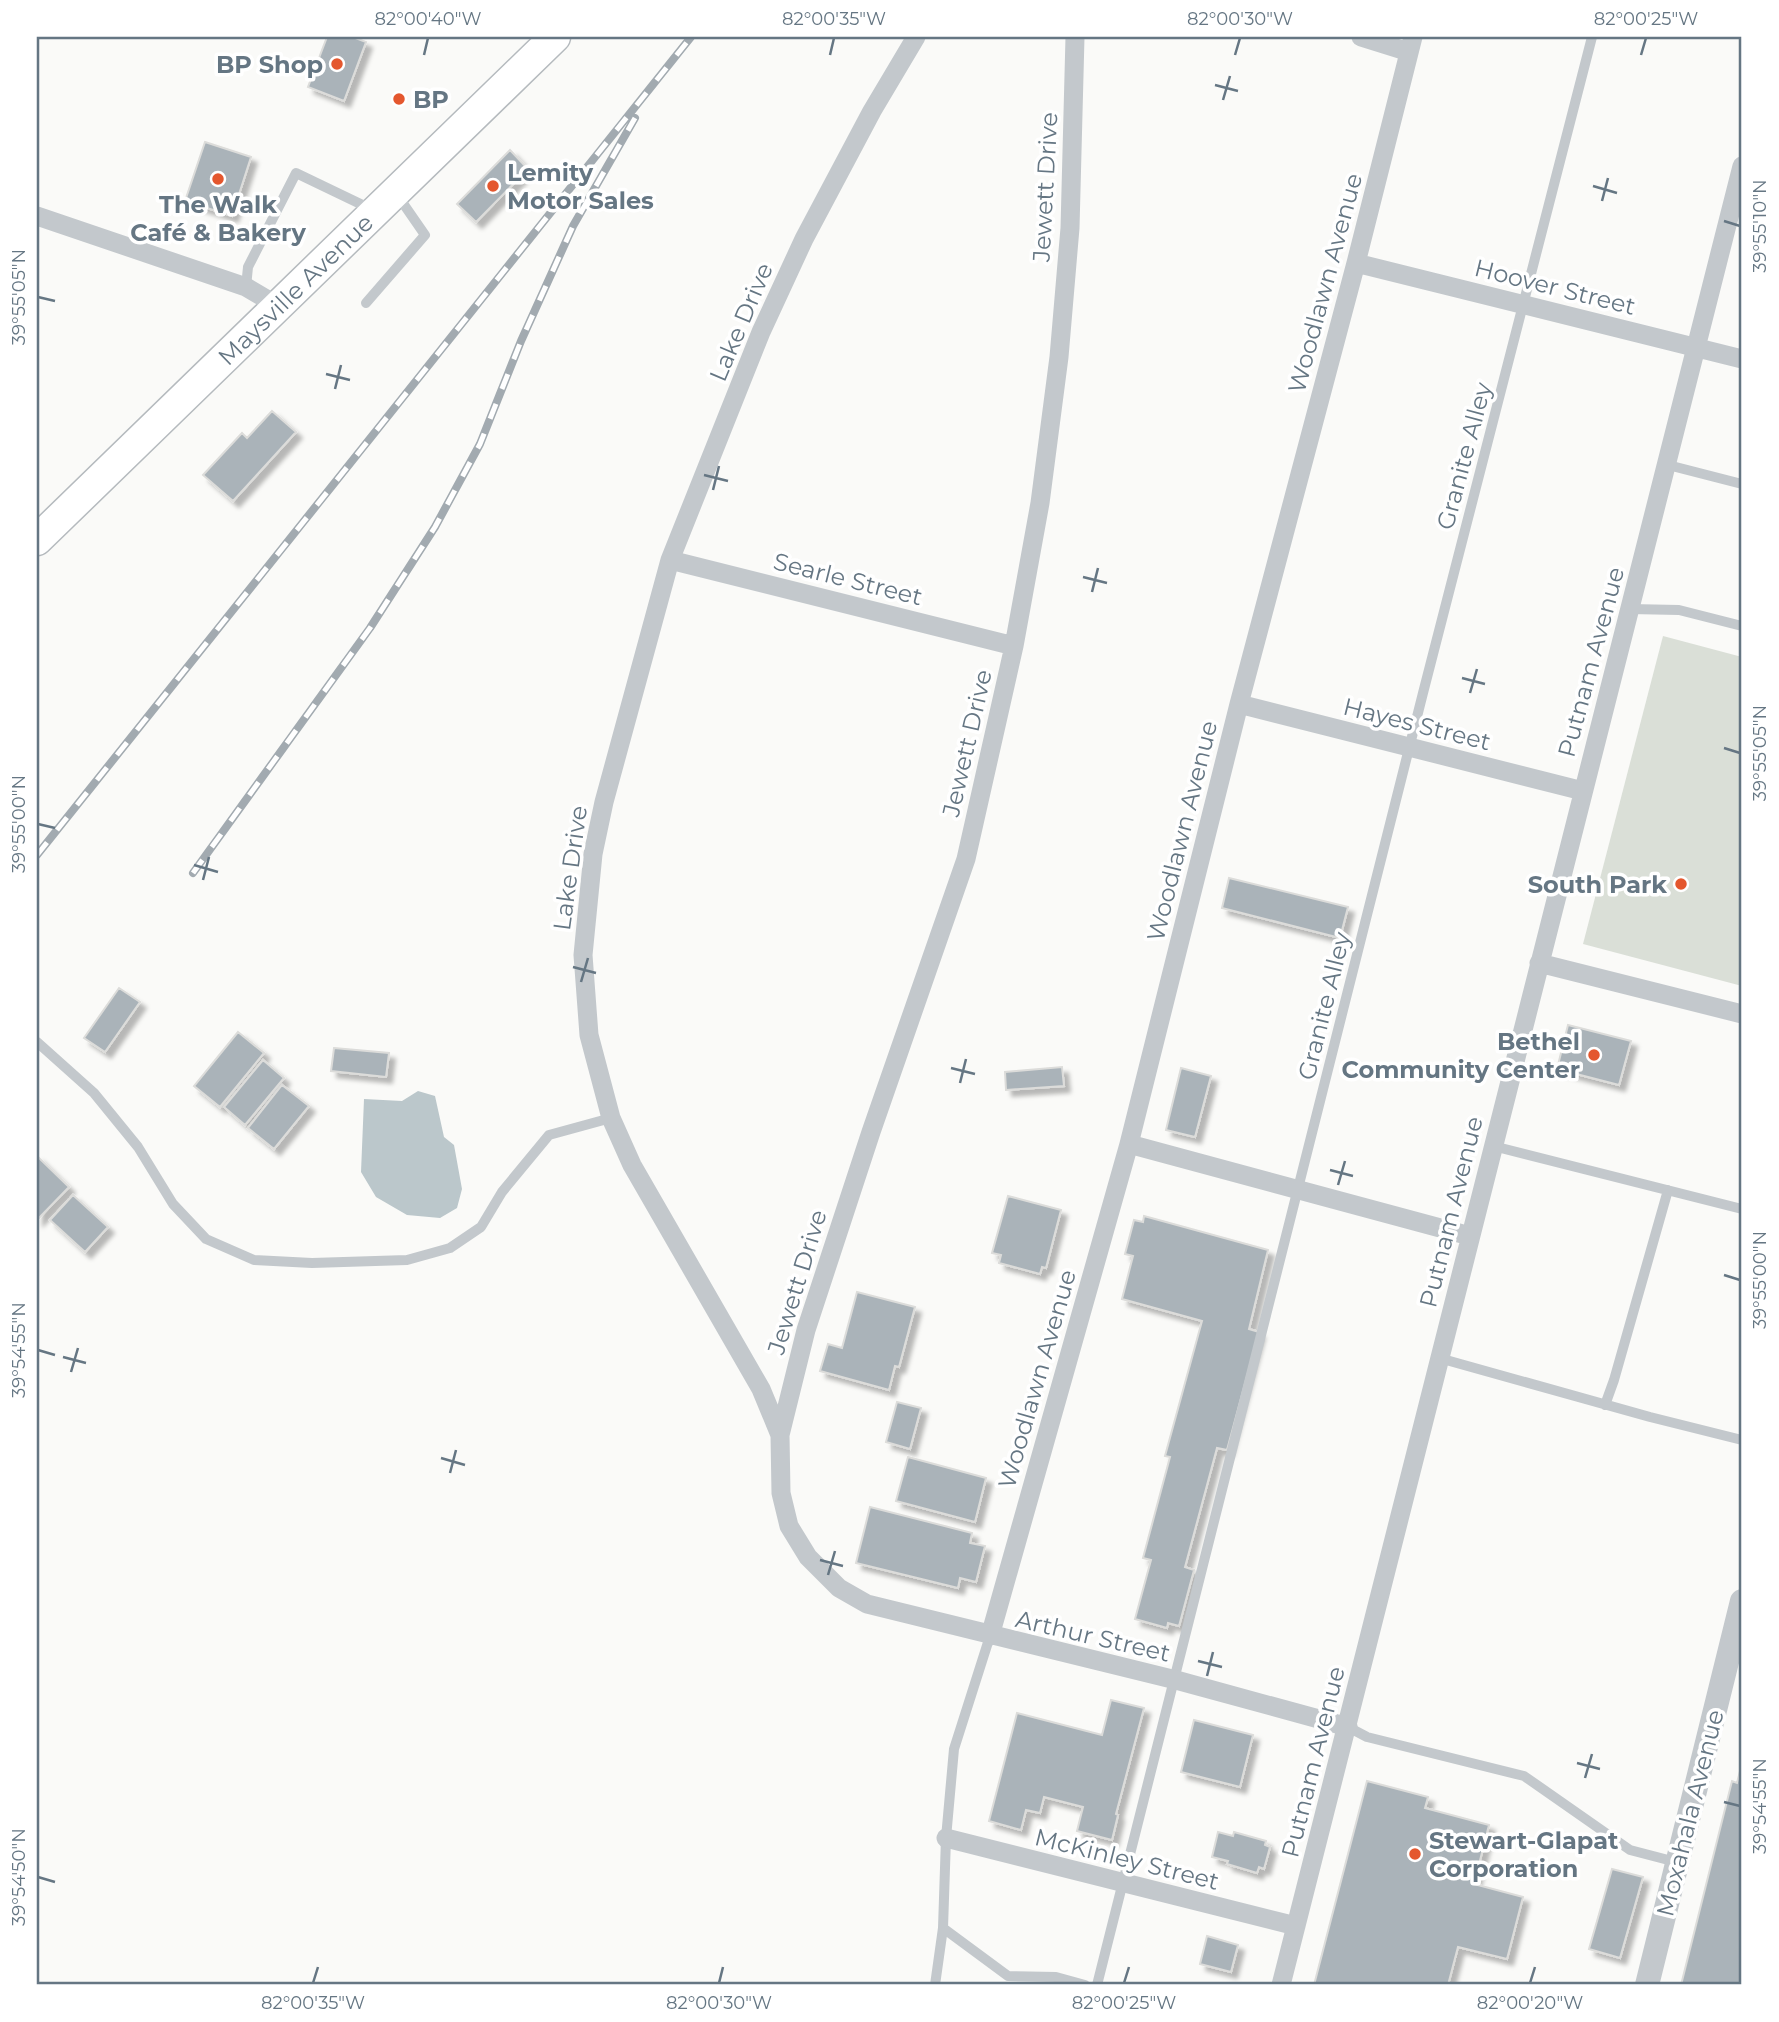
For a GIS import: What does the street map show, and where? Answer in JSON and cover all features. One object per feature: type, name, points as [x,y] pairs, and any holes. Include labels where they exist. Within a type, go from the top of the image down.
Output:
[{"type":"main road","name":"Maysville Avenue","points":[[39,534],[386,202],[545,39]]},
{"type":"street","name":"Lake Drive","points":[[916,37],[872,111],[804,239],[761,332],[670,560],[604,802],[593,855],[583,955],[589,1035],[611,1118],[632,1165],[755,1377],[780,1436],[782,1493],[789,1526],[808,1557],[839,1588],[867,1604],[990,1636]]},
{"type":"street","name":"Jewett Drive","points":[[780,1436],[810,1317],[966,859],[1014,646],[1040,503],[1059,357],[1070,228],[1075,37]]},
{"type":"street","points":[[1360,37],[1411,45]]},
{"type":"street","name":"Woodlawn Avenue","points":[[990,1636],[1129,1144],[1239,704],[1411,45]]},
{"type":"street","name":"Putnam Avenue","points":[[1281,1985],[1742,166]]},
{"type":"street","points":[[37,216],[246,286],[278,306]]},
{"type":"street","name":"Hoover Street","points":[[1356,263],[1742,359]]},
{"type":"street","name":"Searle Street","points":[[670,560],[1014,646]]},
{"type":"street","name":"Hayes Street","points":[[1239,704],[1583,791]]},
{"type":"street","points":[[1539,963],[1742,1014]]},
{"type":"street","points":[[1129,1144],[1470,1236]]},
{"type":"street","name":"Moxahala Avenue","points":[[1647,1985],[1738,1639],[1742,1601]]},
{"type":"street","name":"Arthur Street","points":[[990,1636],[1176,1680],[1348,1727]]},
{"type":"street","name":"McKinley Street","points":[[946,1838],[1296,1926]]},
{"type":"lane","name":"Granite Alley","points":[[1097,1985],[1592,37]]},
{"type":"lane","points":[[246,286],[248,267],[296,173],[386,202],[425,235],[366,303]]},
{"type":"lane","points":[[1668,464],[1742,484]]},
{"type":"lane","points":[[1630,609],[1679,610],[1742,626]]},
{"type":"lane","points":[[37,1042],[94,1093],[138,1147],[173,1204],[206,1239],[254,1260],[312,1263],[407,1260],[450,1248],[481,1227],[502,1192],[549,1135],[611,1118]]},
{"type":"lane","points":[[1493,1146],[1742,1209]]},
{"type":"lane","points":[[1605,1405],[1668,1190]]},
{"type":"lane","points":[[1439,1358],[1742,1440]]},
{"type":"lane","points":[[935,1985],[943,1928],[946,1838],[954,1749],[990,1636]]},
{"type":"lane","points":[[1348,1727],[1367,1737],[1524,1776],[1630,1850],[1678,1863]]},
{"type":"lane","points":[[943,1928],[1008,1976],[1056,1977],[1085,1985]]},
{"type":"shaded area","points":[[1663,636],[1742,657],[1742,986],[1583,944]]},
{"type":"shaded area","points":[[418,1091],[435,1096],[444,1137],[454,1145],[462,1189],[457,1208],[440,1218],[407,1215],[376,1197],[361,1172],[364,1099],[402,1101]]},
{"type":"building","name":"BP Shop","points":[[327,37],[353,37],[366,42],[344,101],[308,87]]},
{"type":"building","name":"The Walk Café & Bakery","points":[[205,142],[251,157],[232,216],[185,201]]},
{"type":"building","name":"Lemity Motor Sales","points":[[510,150],[528,169],[476,222],[457,204]]},
{"type":"building","points":[[272,411],[296,432],[233,501],[203,475],[242,433],[247,438]]},
{"type":"building","points":[[1229,878],[1348,907],[1340,938],[1222,908]]},
{"type":"building","points":[[119,988],[140,1002],[105,1052],[84,1038]]},
{"type":"building","name":"Bethel Community Center","points":[[1568,1025],[1631,1041],[1619,1085],[1557,1069]]},
{"type":"building","points":[[238,1032],[264,1053],[220,1107],[194,1086]]},
{"type":"building","points":[[334,1048],[389,1053],[386,1077],[331,1071]]},
{"type":"building","points":[[263,1060],[284,1078],[245,1125],[224,1107]]},
{"type":"building","points":[[1062,1067],[1064,1086],[1006,1090],[1005,1072]]},
{"type":"building","points":[[1181,1068],[1211,1076],[1195,1137],[1166,1130]]},
{"type":"building","points":[[282,1085],[309,1106],[274,1149],[248,1128]]},
{"type":"building","points":[[37,1156],[69,1187],[37,1220]]},
{"type":"building","points":[[73,1195],[108,1227],[85,1252],[50,1220]]},
{"type":"building","points":[[1008,1196],[1061,1210],[1046,1268],[1042,1267],[1040,1274],[999,1263],[1001,1255],[992,1253]]},
{"type":"building","points":[[1144,1216],[1268,1250],[1249,1329],[1259,1332],[1227,1450],[1217,1448],[1185,1567],[1194,1570],[1179,1626],[1168,1623],[1167,1628],[1135,1619],[1151,1560],[1143,1558],[1170,1457],[1165,1456],[1202,1321],[1122,1299],[1133,1256],[1125,1254],[1134,1220],[1143,1222]]},
{"type":"building","points":[[857,1292],[915,1307],[899,1367],[895,1366],[889,1390],[820,1371],[828,1344],[842,1348]]},
{"type":"building","points":[[897,1402],[921,1408],[910,1449],[886,1442]]},
{"type":"building","points":[[908,1457],[986,1478],[975,1522],[896,1501]]},
{"type":"building","points":[[870,1507],[972,1533],[970,1543],[985,1546],[976,1582],[960,1578],[958,1588],[856,1563]]},
{"type":"building","points":[[1111,1700],[1144,1708],[1116,1814],[1118,1815],[1112,1840],[1077,1831],[1083,1807],[1044,1797],[1040,1813],[1026,1810],[1021,1830],[989,1821],[1017,1713],[1102,1735]]},
{"type":"building","points":[[1194,1720],[1253,1735],[1240,1787],[1181,1772]]},
{"type":"building","points":[[1742,1763],[1742,1985],[1681,1985],[1732,1781],[1737,1783]]},
{"type":"building","name":"Stewart-Glapat Corporation","points":[[1367,1781],[1428,1797],[1425,1808],[1489,1825],[1474,1884],[1523,1897],[1507,1959],[1458,1947],[1448,1985],[1314,1985]]},
{"type":"building","points":[[1218,1832],[1233,1836],[1234,1832],[1266,1841],[1265,1845],[1270,1847],[1264,1869],[1259,1867],[1257,1873],[1212,1857]]},
{"type":"building","points":[[1612,1869],[1643,1877],[1620,1958],[1589,1949]]},
{"type":"building","points":[[1207,1936],[1238,1945],[1231,1972],[1200,1964]]},
{"type":"railway","points":[[37,855],[691,37]]},
{"type":"railway","points":[[193,873],[370,628],[435,527],[480,444],[521,341],[573,226],[635,118]]},
{"type":"place","name":"BP Shop","points":[[337,64]]},
{"type":"place","name":"BP","points":[[399,99]]},
{"type":"place","name":"The Walk Café & Bakery","points":[[218,179]]},
{"type":"place","name":"Lemity Motor Sales","points":[[493,186]]},
{"type":"place","name":"South Park","points":[[1681,884]]},
{"type":"place","name":"Bethel Community Center","points":[[1594,1055]]},
{"type":"place","name":"Stewart-Glapat Corporation","points":[[1415,1854]]}]
